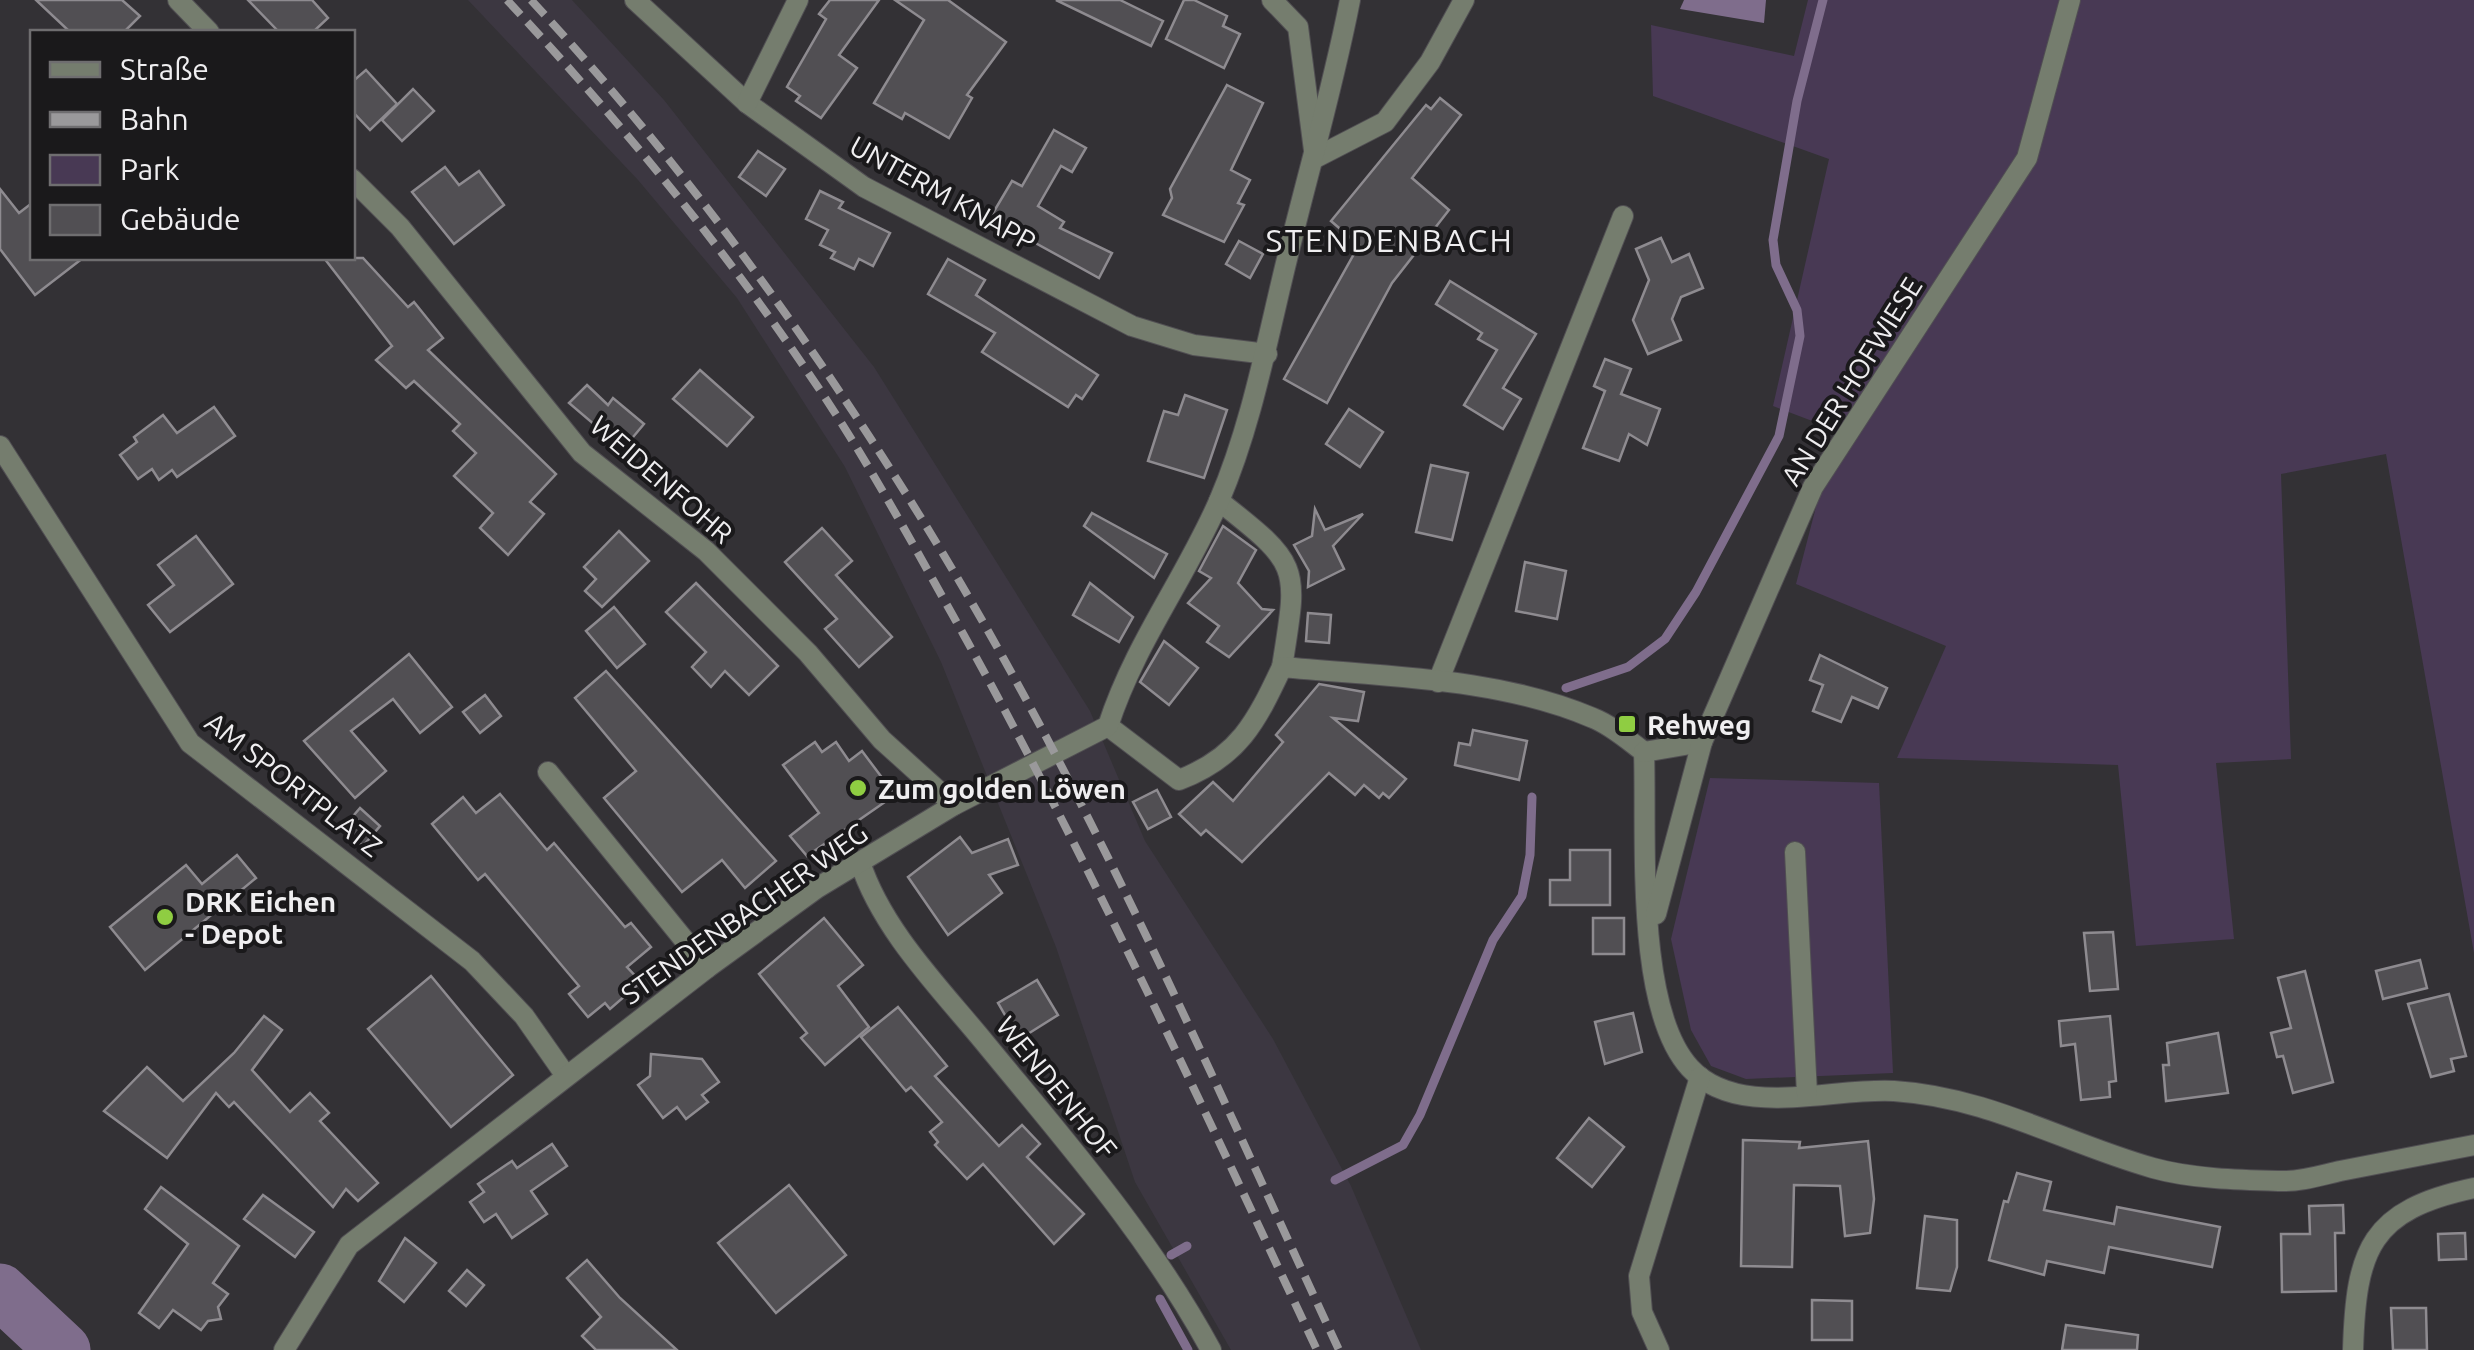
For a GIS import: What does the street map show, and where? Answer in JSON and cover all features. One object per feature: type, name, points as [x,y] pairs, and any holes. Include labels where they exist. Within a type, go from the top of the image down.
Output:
[{"type":"street","points":[[178,0],[207,30]]},
{"type":"street","name":"UNTERM KNAPP","points":[[635,0],[747,103],[864,186],[1132,326],[1194,345],[1267,354]]},
{"type":"street","points":[[747,103],[798,0]]},
{"type":"street","points":[[1272,0],[1298,27],[1315,158]]},
{"type":"street","points":[[1219,501],[1257,530],[1288,564],[1295,587],[1282,667],[1252,729],[1211,768],[1180,780],[1108,726],[1126,672],[1219,501],[1267,354],[1350,0]]},
{"type":"street","points":[[1315,158],[1385,122],[1430,62],[1464,0]]},
{"type":"street","name":"AN DER HOFWIESE","points":[[1650,937],[1702,742],[1812,488],[2027,158],[2070,0]]},
{"type":"street","name":"WEIDENFOHR","points":[[355,182],[400,227],[582,452],[706,551],[808,653],[882,740],[954,806]]},
{"type":"street","points":[[1438,682],[1623,216]]},
{"type":"street","name":"AM SPORTPLATZ","points":[[0,446],[190,743],[472,960],[524,1016],[566,1076]]},
{"type":"street","points":[[1282,667],[1438,682],[1552,702],[1598,720],[1644,752],[1702,742]]},
{"type":"street","name":"STENDENBACHER WEG","points":[[284,1350],[349,1245],[706,968],[860,862],[954,806],[1108,726]]},
{"type":"street","points":[[1644,752],[1651,968],[1667,1027],[1688,1066],[1719,1088],[1747,1096],[1893,1090],[1950,1098],[2004,1111],[2080,1144],[2158,1169],[2286,1182],[2474,1145]]},
{"type":"street","points":[[548,772],[706,968]]},
{"type":"street","points":[[1795,852],[1807,1094]]},
{"type":"street","name":"WENDENHOF","points":[[860,862],[871,896],[930,977],[1142,1234],[1211,1350]]},
{"type":"street","points":[[1659,1350],[1642,1312],[1639,1276],[1700,1077]]},
{"type":"street","points":[[2353,1350],[2364,1260],[2378,1236],[2395,1216],[2427,1198],[2474,1188]]},
{"type":"shaded area","points":[[468,0],[572,0],[664,100],[874,367],[1090,711],[1145,841],[1273,1039],[1351,1186],[1421,1350],[1231,1350],[1135,1182],[1056,947],[941,662],[845,467],[737,298],[638,180]]},
{"type":"shaded area","points":[[1684,0],[1766,0],[1764,23],[1680,9]]},
{"type":"green space","points":[[1808,0],[2474,0],[2474,953],[2386,454],[2281,474],[2291,759],[2216,763],[2234,939],[2136,946],[2118,765],[1897,758],[1946,646],[1796,584],[1836,430],[1773,406],[1829,159],[1653,96],[1651,25],[1794,56]]},
{"type":"green space","points":[[1710,778],[1879,783],[1893,1073],[1746,1079],[1711,1066],[1691,1030],[1671,939]]},
{"type":"building","points":[[36,0],[122,0],[140,16],[126,30],[68,30]]},
{"type":"building","points":[[248,0],[312,0],[328,18],[315,30],[277,30]]},
{"type":"building","points":[[830,0],[879,0],[839,55],[857,68],[821,118],[796,101],[800,96],[787,87],[826,19],[819,14]]},
{"type":"building","points":[[895,0],[948,0],[1006,42],[967,95],[972,98],[949,138],[905,113],[902,119],[874,103],[924,20]]},
{"type":"building","points":[[1056,0],[1120,0],[1163,21],[1151,46]]},
{"type":"building","points":[[1184,0],[1194,0],[1227,16],[1223,26],[1240,34],[1224,68],[1166,39]]},
{"type":"building","points":[[366,70],[397,104],[370,130],[355,114],[355,79]]},
{"type":"building","points":[[1227,85],[1263,103],[1231,170],[1250,180],[1238,203],[1244,205],[1224,242],[1163,215],[1172,198],[1170,189]]},
{"type":"building","points":[[413,89],[434,111],[402,141],[382,120]]},
{"type":"building","points":[[1440,98],[1461,115],[1412,178],[1449,210],[1392,283],[1327,403],[1284,379],[1359,245],[1331,221],[1426,105],[1431,109]]},
{"type":"building","points":[[1054,130],[1086,148],[1072,172],[1061,166],[1038,206],[1064,222],[1060,228],[1112,253],[1099,278],[990,218],[1012,181],[1022,186]]},
{"type":"building","points":[[758,151],[785,169],[766,196],[739,177]]},
{"type":"building","points":[[445,167],[459,185],[479,171],[504,205],[454,244],[412,192]]},
{"type":"building","points":[[0,189],[19,213],[30,205],[30,260],[80,260],[35,295],[0,249]]},
{"type":"building","points":[[820,191],[843,202],[839,208],[890,233],[873,266],[859,259],[854,269],[831,258],[835,252],[820,245],[828,230],[806,219]]},
{"type":"building","points":[[1661,238],[1672,262],[1689,254],[1703,288],[1681,297],[1672,319],[1681,340],[1648,354],[1633,320],[1649,280],[1636,249]]},
{"type":"building","points":[[1239,241],[1263,254],[1250,278],[1226,264]]},
{"type":"building","points":[[363,258],[408,307],[414,302],[443,338],[428,350],[556,474],[530,502],[544,514],[508,555],[480,528],[493,513],[454,476],[476,453],[453,431],[460,424],[414,381],[406,388],[376,360],[392,346],[326,260]]},
{"type":"building","points":[[948,259],[985,280],[976,295],[1098,375],[1082,399],[1076,395],[1068,407],[982,352],[995,333],[928,294]]},
{"type":"building","points":[[1450,281],[1536,334],[1503,388],[1521,399],[1503,429],[1464,405],[1497,350],[1478,339],[1482,333],[1436,304]]},
{"type":"building","points":[[1605,359],[1631,369],[1621,394],[1660,409],[1647,445],[1629,434],[1619,461],[1583,448],[1605,391],[1594,386]]},
{"type":"building","points":[[700,370],[753,417],[727,446],[673,399]]},
{"type":"building","points":[[587,385],[608,405],[613,398],[644,424],[623,449],[569,403]]},
{"type":"building","points":[[1185,395],[1227,410],[1204,478],[1148,461],[1164,411],[1178,415]]},
{"type":"building","points":[[214,407],[235,436],[177,477],[172,470],[159,480],[152,469],[138,479],[120,455],[137,442],[134,437],[163,415],[177,433]]},
{"type":"building","points":[[1349,409],[1383,432],[1360,467],[1326,444]]},
{"type":"building","points":[[1431,465],[1468,473],[1452,540],[1416,532]]},
{"type":"building","points":[[1315,509],[1325,530],[1363,514],[1333,546],[1344,569],[1308,587],[1309,571],[1294,545],[1312,536]]},
{"type":"building","points":[[1092,513],[1167,554],[1154,578],[1084,526]]},
{"type":"building","points":[[1223,526],[1256,550],[1238,583],[1262,609],[1273,610],[1229,657],[1207,642],[1219,626],[1188,603],[1211,578],[1199,571]]},
{"type":"building","points":[[822,528],[852,561],[836,575],[892,637],[859,667],[825,629],[837,619],[785,562]]},
{"type":"building","points":[[619,531],[649,561],[602,607],[585,591],[596,579],[584,567]]},
{"type":"building","points":[[196,536],[233,584],[170,632],[148,605],[174,585],[158,565]]},
{"type":"building","points":[[1525,562],[1566,571],[1557,619],[1516,611]]},
{"type":"building","points":[[696,583],[778,666],[749,695],[725,671],[711,687],[692,667],[706,652],[666,612]]},
{"type":"building","points":[[1090,583],[1133,617],[1119,642],[1073,615]]},
{"type":"building","points":[[614,607],[645,644],[617,668],[586,631]]},
{"type":"building","points":[[1308,613],[1331,615],[1329,643],[1306,641]]},
{"type":"building","points":[[1164,641],[1198,668],[1169,705],[1140,682]]},
{"type":"building","points":[[409,654],[452,707],[420,733],[393,699],[351,731],[386,771],[355,798],[304,741]]},
{"type":"building","points":[[1820,655],[1887,688],[1878,708],[1852,697],[1841,722],[1813,711],[1823,685],[1810,680]]},
{"type":"building","points":[[606,671],[776,861],[745,888],[722,860],[682,892],[604,798],[636,771],[575,698]]},
{"type":"building","points":[[1319,684],[1364,692],[1358,721],[1333,718],[1406,779],[1389,798],[1383,793],[1379,798],[1364,785],[1355,795],[1329,773],[1242,862],[1206,830],[1201,835],[1179,814],[1213,782],[1233,801],[1283,742],[1276,735]]},
{"type":"building","points":[[485,695],[501,716],[480,733],[463,712]]},
{"type":"building","points":[[1473,730],[1527,741],[1519,780],[1455,765],[1459,743],[1470,745]]},
{"type":"building","points":[[815,742],[822,752],[836,742],[849,761],[862,751],[895,795],[807,856],[790,836],[819,813],[783,765]]},
{"type":"building","points":[[1157,790],[1171,817],[1148,829],[1133,802]]},
{"type":"building","points":[[500,794],[547,850],[554,843],[625,927],[631,923],[651,947],[627,967],[641,982],[610,1009],[605,1003],[588,1017],[569,994],[579,986],[485,874],[478,880],[432,824],[463,797],[476,813]]},
{"type":"building","points":[[360,808],[380,826],[363,846],[342,829]]},
{"type":"building","points":[[960,837],[972,853],[1008,839],[1018,865],[989,875],[1002,893],[948,935],[908,877]]},
{"type":"building","points":[[1570,850],[1610,850],[1610,905],[1550,905],[1550,880],[1570,880]]},
{"type":"building","name":"DRK Eichen - Depot","points":[[237,855],[256,878],[145,970],[110,927],[186,865],[202,884]]},
{"type":"building","points":[[824,918],[863,965],[838,986],[869,1027],[825,1065],[801,1038],[807,1033],[759,974]]},
{"type":"building","points":[[1593,918],[1624,918],[1624,954],[1593,954]]},
{"type":"building","points":[[2113,932],[2118,989],[2090,991],[2084,933]]},
{"type":"building","points":[[2420,960],[2427,988],[2383,999],[2376,971]]},
{"type":"building","points":[[2305,971],[2333,1082],[2293,1093],[2283,1056],[2277,1057],[2271,1033],[2291,1028],[2278,978]]},
{"type":"building","points":[[431,976],[513,1075],[451,1127],[368,1029]]},
{"type":"building","points":[[1037,980],[1058,1015],[1023,1037],[1007,1033],[1009,1022],[998,1003]]},
{"type":"building","points":[[2449,994],[2466,1056],[2451,1059],[2454,1071],[2431,1077],[2408,1004]]},
{"type":"building","points":[[898,1007],[947,1066],[935,1076],[999,1146],[1022,1125],[1040,1144],[1027,1157],[1084,1214],[1054,1244],[983,1164],[967,1179],[935,1145],[938,1142],[930,1132],[942,1122],[911,1087],[906,1091],[861,1037]]},
{"type":"building","points":[[1633,1013],[1642,1052],[1605,1064],[1595,1022]]},
{"type":"building","points":[[264,1016],[282,1030],[252,1070],[290,1112],[310,1093],[329,1113],[320,1121],[378,1183],[358,1201],[346,1189],[333,1207],[234,1102],[229,1107],[216,1093],[167,1158],[104,1111],[147,1067],[183,1101],[234,1053]]},
{"type":"building","points":[[2110,1016],[2116,1081],[2109,1082],[2110,1097],[2081,1100],[2075,1044],[2061,1046],[2059,1021]]},
{"type":"building","points":[[2218,1033],[2228,1093],[2166,1101],[2163,1065],[2169,1065],[2167,1043]]},
{"type":"building","points":[[651,1054],[702,1059],[719,1082],[702,1095],[708,1102],[686,1119],[677,1107],[663,1118],[638,1085],[650,1076]]},
{"type":"building","points":[[1589,1118],[1624,1147],[1592,1187],[1557,1158]]},
{"type":"building","points":[[1743,1140],[1800,1142],[1799,1148],[1868,1141],[1874,1199],[1870,1233],[1845,1236],[1840,1186],[1794,1185],[1792,1267],[1741,1266]]},
{"type":"building","points":[[552,1144],[567,1166],[531,1191],[547,1214],[512,1238],[496,1214],[484,1222],[470,1202],[484,1192],[478,1184],[512,1161],[517,1168]]},
{"type":"building","points":[[2017,1173],[2051,1182],[2044,1210],[2114,1224],[2117,1207],[2220,1227],[2212,1267],[2109,1247],[2104,1273],[2047,1261],[2044,1275],[1989,1260],[2004,1201],[2008,1202]]},
{"type":"building","points":[[789,1185],[846,1255],[776,1313],[718,1243]]},
{"type":"building","points":[[161,1187],[239,1246],[213,1283],[228,1294],[218,1307],[221,1319],[208,1321],[201,1330],[173,1310],[159,1328],[139,1313],[188,1244],[145,1209]]},
{"type":"building","points":[[263,1195],[314,1232],[295,1257],[244,1219]]},
{"type":"building","points":[[2343,1205],[2344,1233],[2335,1233],[2336,1291],[2282,1292],[2281,1234],[2310,1234],[2309,1206]]},
{"type":"building","points":[[1925,1216],[1957,1220],[1957,1267],[1950,1291],[1917,1288]]},
{"type":"building","points":[[2465,1233],[2466,1259],[2439,1260],[2438,1234]]},
{"type":"building","points":[[405,1238],[436,1263],[404,1302],[379,1281]]},
{"type":"building","points":[[587,1260],[620,1298],[677,1350],[596,1350],[582,1336],[601,1317],[567,1278]]},
{"type":"building","points":[[467,1270],[484,1285],[466,1306],[449,1291]]},
{"type":"building","points":[[1812,1300],[1852,1301],[1852,1340],[1812,1340]]},
{"type":"building","points":[[2391,1308],[2426,1308],[2427,1350],[2393,1350]]},
{"type":"building","points":[[2066,1325],[2138,1335],[2137,1350],[2062,1350]]},
{"type":"waterway","points":[[1566,688],[1628,667],[1665,639],[1696,592],[1779,436],[1800,336],[1797,310],[1776,265],[1773,240],[1797,101],[1823,0]]},
{"type":"waterway","points":[[1335,1180],[1403,1145],[1420,1115],[1493,940],[1522,896],[1530,855],[1532,797]]},
{"type":"waterway","points":[[1171,1255],[1187,1246]]},
{"type":"waterway","points":[[0,1291],[63,1350]]},
{"type":"waterway","points":[[1160,1299],[1188,1350]]},
{"type":"railway","points":[[507,0],[587,88],[701,227],[773,322],[868,466],[1055,807],[1317,1350]]},
{"type":"railway","points":[[531,0],[637,121],[737,247],[875,445],[978,613],[1035,715],[1141,925],[1339,1350]]},
{"type":"place","name":"Rehweg","points":[[1627,724]]},
{"type":"place","name":"Zum golden Löwen","points":[[858,788]]},
{"type":"place","name":"DRK Eichen - Depot","points":[[165,917]]},
{"type":"district","name":"STENDENBACH","points":[[1390,240]]}]
